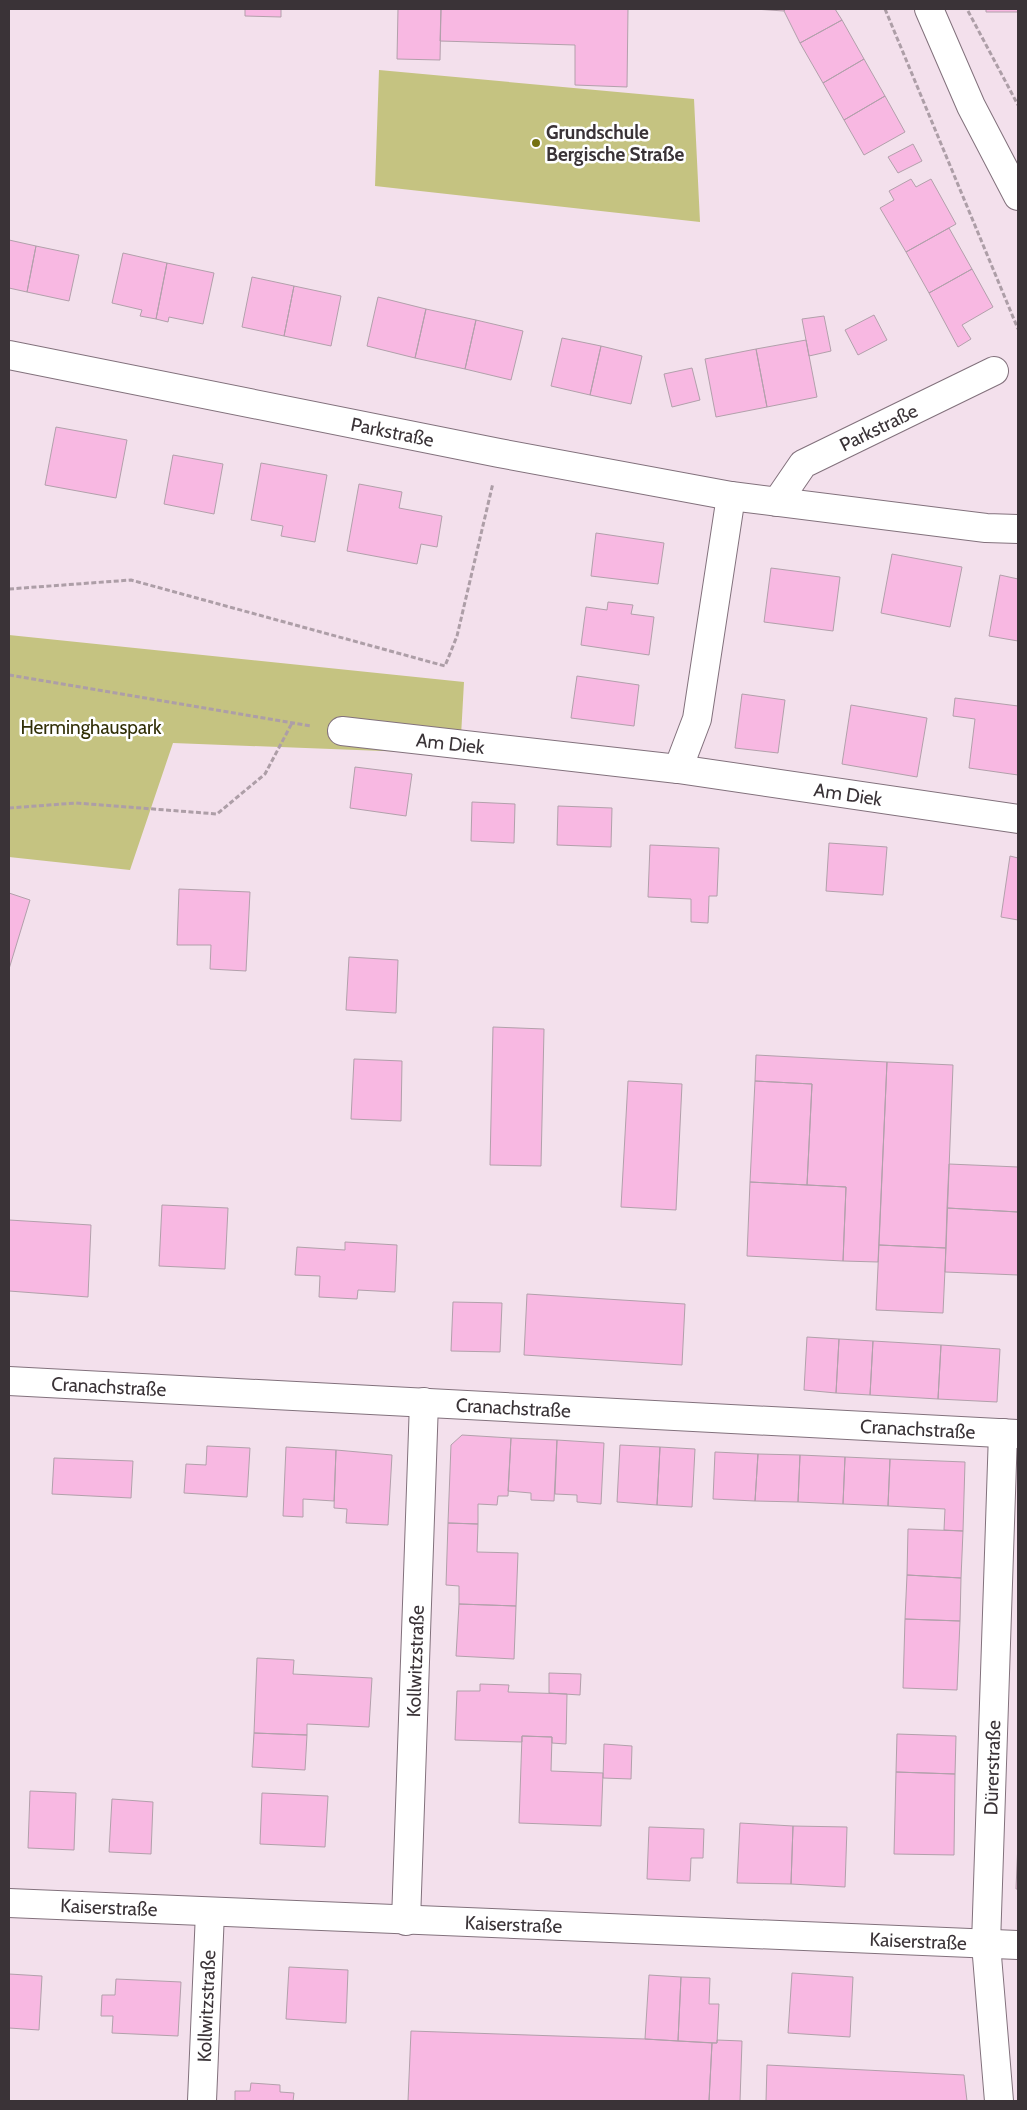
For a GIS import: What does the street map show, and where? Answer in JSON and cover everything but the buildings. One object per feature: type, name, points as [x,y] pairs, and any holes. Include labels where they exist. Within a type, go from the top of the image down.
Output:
[{"type":"street","points":[[929,9],[972,106],[1018,196]]},
{"type":"street","name":"Parkstraße","points":[[9,355],[499,453],[731,496],[986,528],[1018,529]]},
{"type":"street","name":"Parkstraße","points":[[777,502],[803,464],[994,371]]},
{"type":"street","points":[[678,769],[698,719],[731,496]]},
{"type":"street","name":"Am Diek","points":[[342,732],[678,769],[1018,818]]},
{"type":"street","name":"Cranachstraße","points":[[9,1381],[1010,1434]]},
{"type":"street","name":"Kollwitzstraße","points":[[406,1921],[424,1402]]},
{"type":"street","name":"Dürerstraße","points":[[999,2101],[986,1944],[1010,1434]]},
{"type":"street","name":"Kaiserstraße","points":[[9,1903],[1018,1945]]},
{"type":"street","name":"Kollwitzstraße","points":[[202,2101],[210,1912]]},
{"type":"path","points":[[885,9],[1018,329]]},
{"type":"path","points":[[966,9],[1018,105]]},
{"type":"path","points":[[9,589],[131,580],[445,666],[457,636],[499,453]]},
{"type":"path","points":[[9,675],[342,732]]},
{"type":"path","points":[[9,808],[76,803],[217,814],[265,774],[292,723]]},
{"type":"green space","name":"Grundschule Bergische Straße","points":[[379,70],[694,99],[700,222],[375,186]]},
{"type":"green space","name":"Herminghauspark","points":[[9,635],[464,682],[460,754],[173,743],[130,870],[9,857]]},
{"type":"place","name":"Grundschule Bergische Straße","points":[[536,143]]}]
